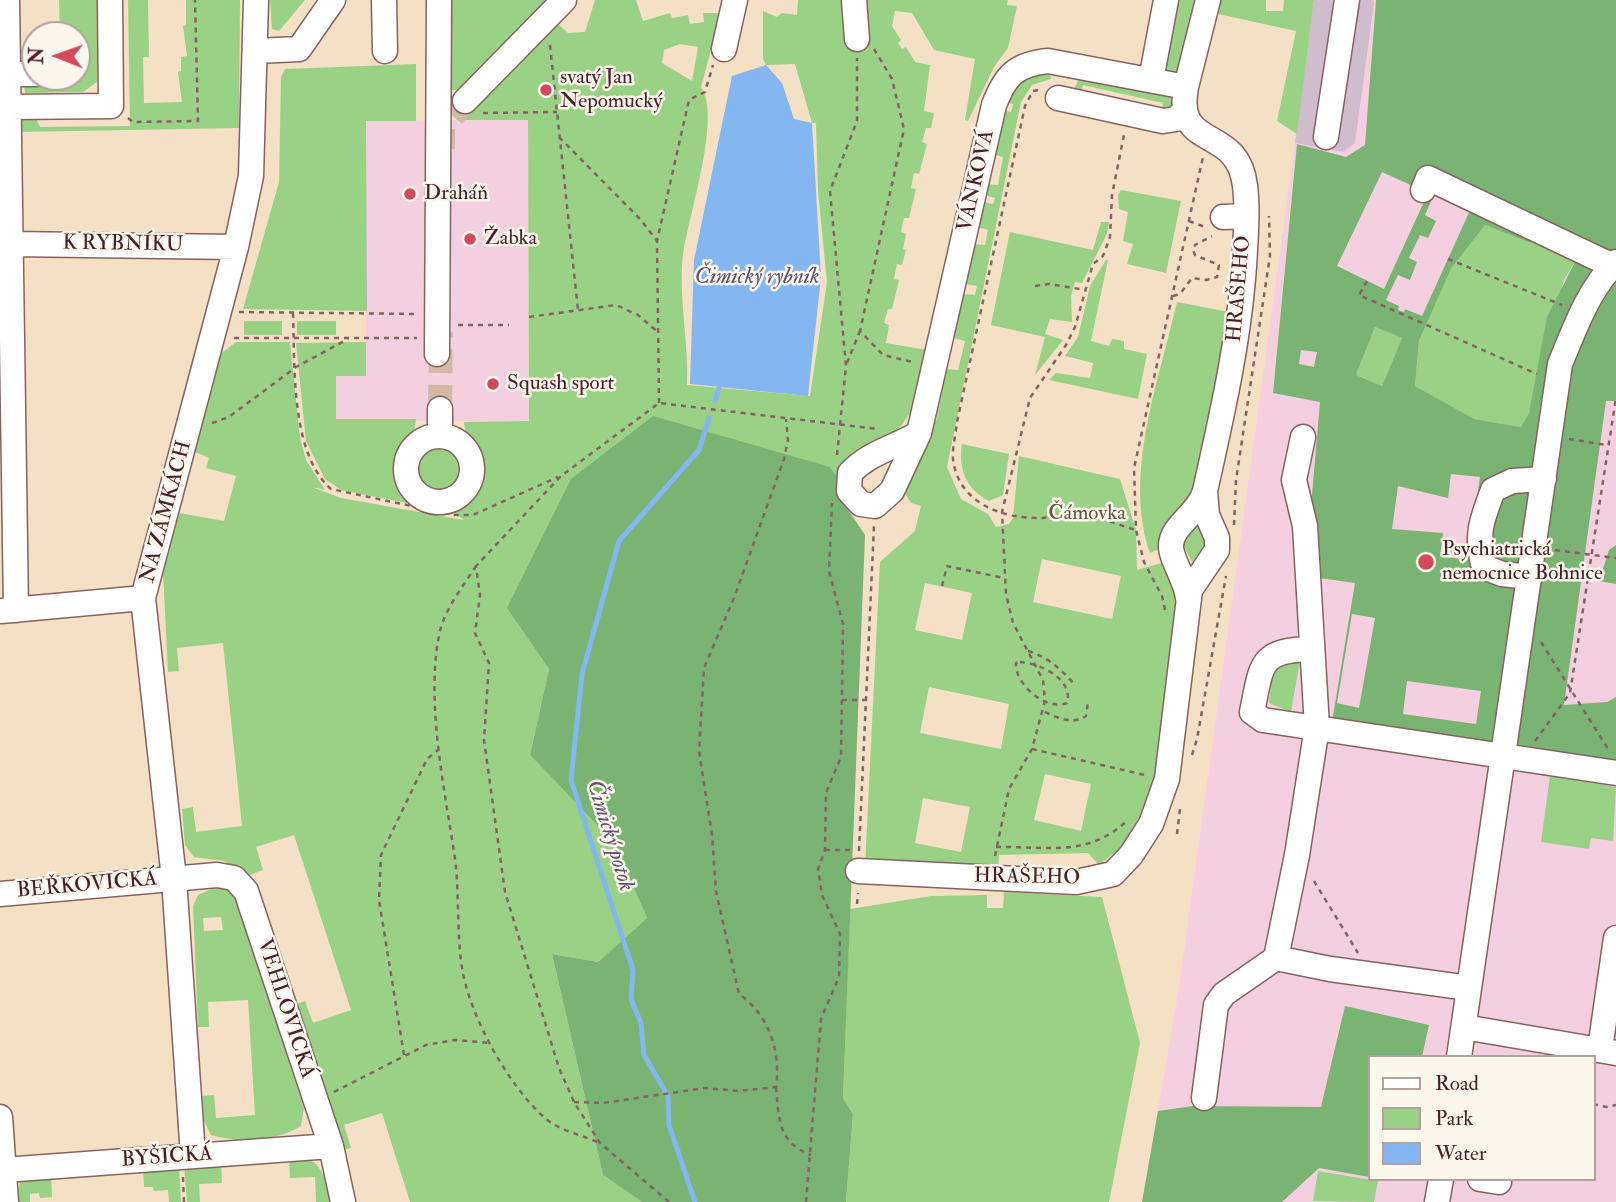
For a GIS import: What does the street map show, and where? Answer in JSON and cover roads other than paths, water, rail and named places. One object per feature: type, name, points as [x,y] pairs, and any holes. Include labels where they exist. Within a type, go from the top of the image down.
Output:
[{"type":"street","points":[[8,0],[4,74],[9,107],[11,244],[6,365],[8,610],[144,598]]},
{"type":"street","points":[[9,107],[111,106],[110,0]]},
{"type":"street","name":"NA ZÁMKÁCH","points":[[187,1156],[174,879],[144,598],[236,247],[251,176],[256,0]]},
{"type":"street","points":[[256,51],[299,49],[332,0]]},
{"type":"street","points":[[384,0],[385,51]]},
{"type":"street","points":[[437,333],[439,0]]},
{"type":"street","points":[[724,49],[735,0]]},
{"type":"street","points":[[854,0],[856,39]]},
{"type":"street","points":[[1150,80],[1166,0]]},
{"type":"street","points":[[1065,64],[1058,99],[1163,121],[1176,120],[1183,112],[1186,87],[1207,36],[1208,0]]},
{"type":"street","points":[[1326,137],[1347,0]]},
{"type":"street","points":[[466,102],[556,9]]},
{"type":"street","name":"VÁNKOVÁ","points":[[919,433],[895,448],[864,457],[849,473],[849,491],[860,504],[876,506],[892,491],[919,433],[993,105],[1010,72],[1028,63],[1048,61],[1186,87]]},
{"type":"street","name":"HRAŠEHO","points":[[1183,112],[1191,127],[1226,147],[1239,165],[1246,187],[1235,216],[1237,345],[1205,491],[1197,510],[1179,525],[1172,538],[1172,554],[1184,576],[1188,598]]},
{"type":"street","points":[[1423,190],[1428,178],[1614,264],[1582,310],[1560,363],[1525,614],[1513,756],[1469,988],[1459,1055]]},
{"type":"street","name":"K RYBNÍKU","points":[[11,244],[236,247]]},
{"type":"street","points":[[440,409],[440,436]]},
{"type":"street","points":[[1204,1098],[1216,1005],[1224,994],[1276,958],[1297,855],[1317,727],[1305,527],[1294,480],[1303,437]]},
{"type":"street","points":[[1530,577],[1502,574],[1485,567],[1478,546],[1482,520],[1493,490],[1512,481],[1544,479]]},
{"type":"street","name":"HRAŠEHO","points":[[858,861],[1076,882],[1113,874],[1131,855],[1151,824],[1167,779],[1188,598],[1193,582],[1217,550],[1217,538],[1207,515],[1205,491]]},
{"type":"street","points":[[1312,649],[1284,650],[1269,656],[1259,676],[1252,712],[1262,720],[1365,737],[1513,756],[1612,761]]},
{"type":"street","name":"VEHLOVICKÁ","points":[[174,879],[217,875],[234,878],[246,891],[331,1146],[343,1202]]},
{"type":"street","name":"BEŘKOVICKÁ","points":[[0,894],[174,879]]},
{"type":"street","points":[[1464,1027],[1608,1051],[1616,938]]},
{"type":"street","points":[[1276,958],[1469,988]]},
{"type":"street","points":[[0,1117],[6,1202]]},
{"type":"street","name":"BYŠICKÁ","points":[[4,1170],[331,1146]]},
{"type":"street","points":[[1437,1202],[1441,1181]]},
{"type":"water","name":"Čimický rybník","points":[[766,65],[782,83],[794,119],[812,123],[821,277],[808,396],[690,384],[694,260],[732,76]]},
{"type":"waterway","name":"Čimický potok","points":[[715,401],[719,388]]},
{"type":"waterway","name":"Čimický potok","points":[[695,1202],[669,1125],[668,1096],[644,1055],[641,1023],[631,999],[633,970],[571,780],[582,674],[619,541],[699,450],[709,418]]},
{"type":"tunnel","points":[[443,149],[443,129],[465,101]]},
{"type":"tunnel","points":[[440,409],[441,332]]},
{"type":"place","name":"svatý Jan Nepomucký","points":[[546,90]]},
{"type":"place","name":"Draháň","points":[[410,194]]},
{"type":"place","name":"Žabka","points":[[470,239]]},
{"type":"place","name":"Squash sport","points":[[493,384]]},
{"type":"place","name":"Psychiatrická nemocnice Bohnice","points":[[1426,562]]},
{"type":"park label","name":"Čámovka","points":[[1087,514]]}]
